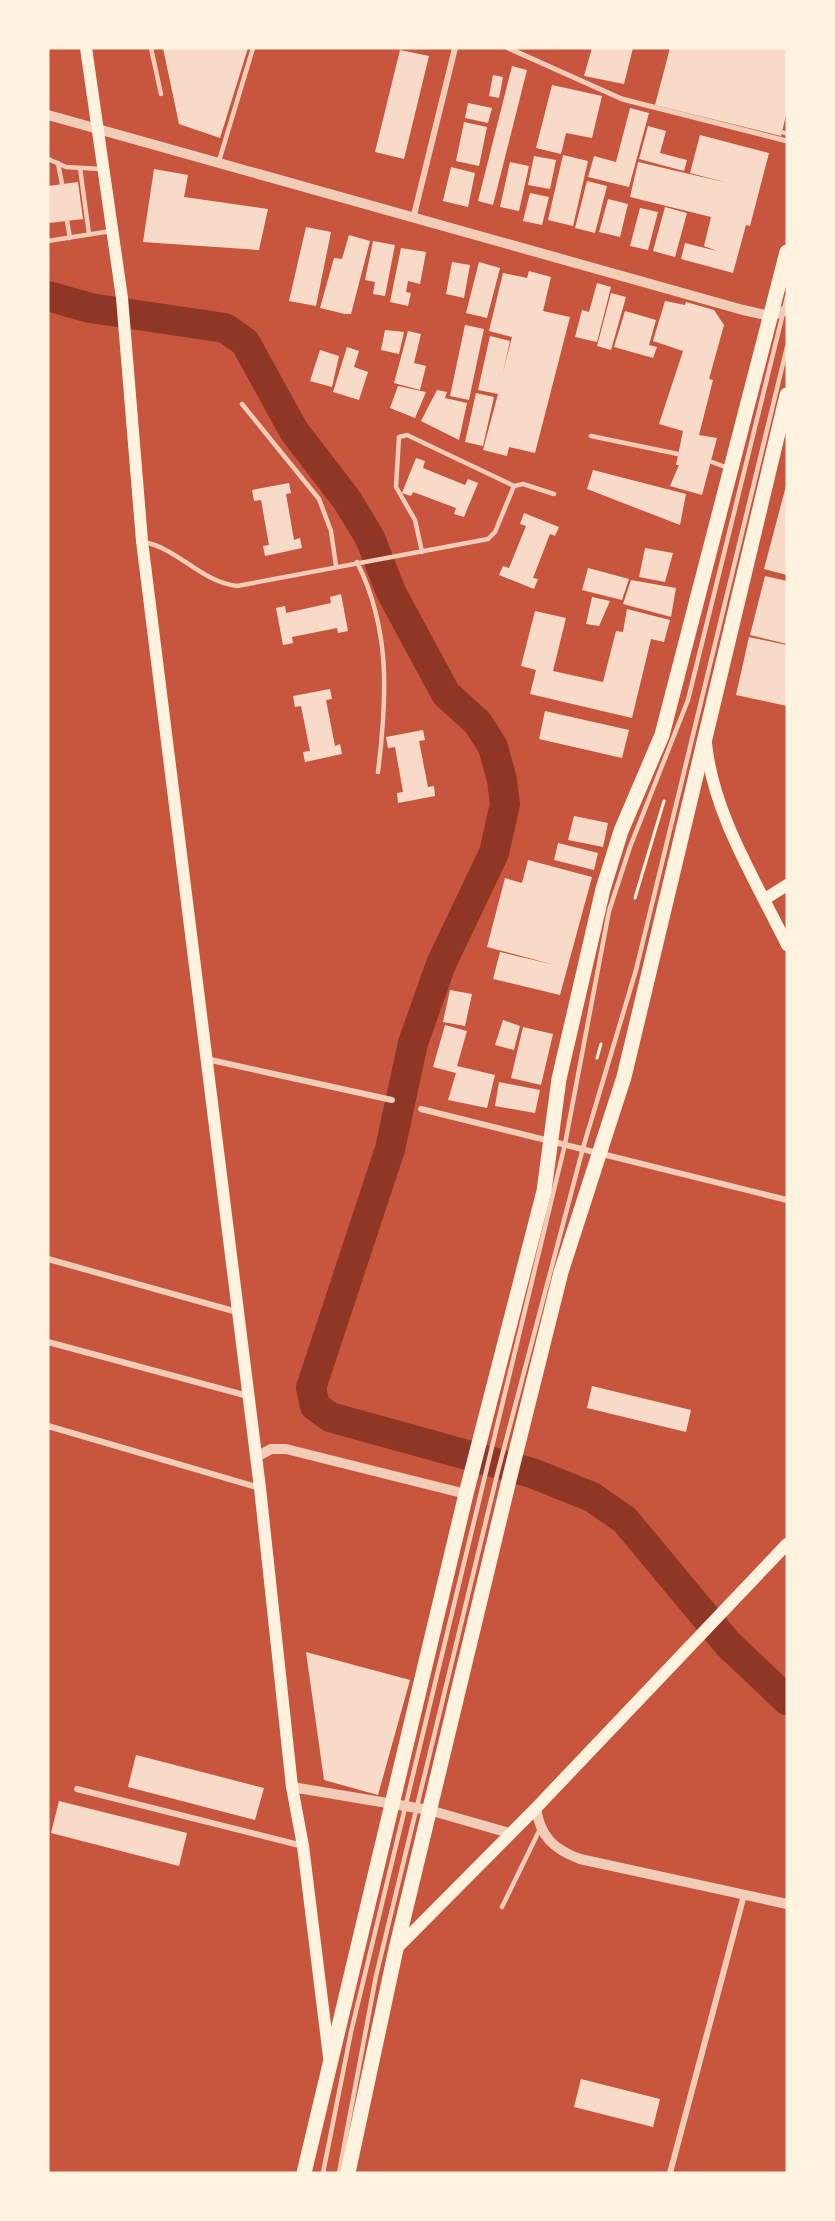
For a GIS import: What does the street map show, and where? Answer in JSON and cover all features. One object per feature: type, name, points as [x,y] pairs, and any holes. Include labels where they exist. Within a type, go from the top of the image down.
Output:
[{"type":"main road","points":[[86,48],[101,169],[122,298],[142,541],[260,1488],[292,1787],[303,1845],[330,2064]]},
{"type":"main road","points":[[304,2173],[330,2064],[399,1805],[466,1494],[482,1459],[544,1191],[558,1142],[565,1053],[603,889],[621,831],[662,735],[731,469],[780,313],[787,252]]},
{"type":"main road","points":[[348,2173],[424,1810],[504,1473],[561,1272],[624,1077],[705,729],[787,395]]},
{"type":"main road","points":[[705,729],[708,758],[718,800],[787,945]]},
{"type":"main road","points":[[765,899],[787,885]]},
{"type":"main road","points":[[396,1949],[536,1808],[723,1614],[787,1544]]},
{"type":"street","points":[[413,219],[455,48]]},
{"type":"street","points":[[508,48],[622,99],[787,141]]},
{"type":"street","points":[[48,115],[413,219],[780,313]]},
{"type":"street","points":[[206,1059],[392,1100]]},
{"type":"street","points":[[421,1109],[787,1200]]},
{"type":"street","points":[[48,1259],[237,1312]]},
{"type":"street","points":[[48,1342],[248,1396]]},
{"type":"street","points":[[48,1426],[260,1488]]},
{"type":"street","points":[[256,1457],[271,1449],[286,1449],[466,1494]]},
{"type":"street","points":[[292,1787],[424,1810],[509,1833]]},
{"type":"street","points":[[77,1788],[303,1845]]},
{"type":"street","points":[[536,1808],[540,1827],[552,1845],[580,1859],[787,1904]]},
{"type":"street","points":[[670,2173],[744,1895]]},
{"type":"lane","points":[[151,48],[161,94]]},
{"type":"lane","points":[[218,164],[253,48]]},
{"type":"lane","points":[[48,159],[80,168],[101,169]]},
{"type":"lane","points":[[58,163],[62,184]]},
{"type":"lane","points":[[80,168],[89,234]]},
{"type":"lane","points":[[68,221],[70,238]]},
{"type":"lane","points":[[48,241],[111,231]]},
{"type":"lane","points":[[558,1142],[609,911],[630,847],[688,700],[780,313],[787,297]]},
{"type":"lane","points":[[508,1457],[582,1148],[636,970],[787,347]]},
{"type":"lane","points":[[242,404],[319,499],[331,531],[336,566]]},
{"type":"lane","points":[[422,552],[415,520],[396,487],[399,437],[407,435],[514,486],[523,484],[554,494]]},
{"type":"lane","points":[[591,436],[678,454]]},
{"type":"lane","points":[[712,462],[731,469]]},
{"type":"lane","points":[[142,541],[164,547],[222,584],[237,586],[365,560],[422,552],[492,536],[514,486]]},
{"type":"lane","points":[[357,562],[372,592],[386,675],[384,723],[378,772]]},
{"type":"lane","points":[[323,2173],[399,1805],[482,1459]]},
{"type":"lane","points":[[339,2173],[376,1976],[424,1810]]},
{"type":"lane","points":[[502,1907],[540,1827]]},
{"type":"path","points":[[635,898],[664,801]]},
{"type":"building","points":[[163,48],[248,48],[220,138],[179,124]]},
{"type":"building","points":[[592,48],[633,48],[624,84],[584,76]]},
{"type":"building","points":[[670,48],[787,48],[787,111],[781,136],[655,105]]},
{"type":"building","points":[[400,50],[429,56],[404,159],[375,152]]},
{"type":"building","points":[[512,66],[527,70],[493,205],[478,201]]},
{"type":"building","points":[[493,75],[503,77],[499,98],[489,96]]},
{"type":"building","points":[[552,85],[602,96],[592,138],[566,133],[561,154],[536,148]]},
{"type":"building","points":[[468,103],[492,108],[488,123],[465,118]]},
{"type":"building","points":[[630,108],[649,113],[629,187],[588,177],[594,156],[616,162]]},
{"type":"building","points":[[464,122],[487,127],[479,166],[456,161]]},
{"type":"building","points":[[648,126],[666,131],[660,153],[687,160],[684,171],[639,159]]},
{"type":"building","points":[[700,135],[769,153],[750,226],[746,225],[733,273],[681,259],[685,243],[717,251],[704,246],[711,217],[630,197],[638,162],[728,183],[690,173]]},
{"type":"building","points":[[563,155],[588,161],[573,226],[548,220]]},
{"type":"building","points":[[534,156],[556,160],[550,189],[528,185]]},
{"type":"building","points":[[510,162],[529,166],[519,211],[500,207]]},
{"type":"building","points":[[451,167],[475,173],[468,207],[443,201]]},
{"type":"building","points":[[154,169],[188,175],[184,197],[268,209],[259,250],[143,242]]},
{"type":"building","points":[[587,181],[607,186],[595,233],[575,228]]},
{"type":"building","points":[[78,182],[83,219],[49,223],[48,186]]},
{"type":"building","points":[[530,193],[549,197],[542,225],[523,221]]},
{"type":"building","points":[[608,199],[628,204],[620,237],[599,232]]},
{"type":"building","points":[[665,207],[687,213],[675,257],[653,251]]},
{"type":"building","points":[[640,208],[658,212],[648,250],[630,246]]},
{"type":"building","points":[[306,227],[331,232],[316,306],[289,301]]},
{"type":"building","points":[[349,235],[370,241],[351,314],[345,314],[320,308],[334,258],[342,259]]},
{"type":"building","points":[[373,241],[395,245],[385,296],[373,294],[375,282],[365,280]]},
{"type":"building","points":[[401,248],[426,252],[420,284],[408,281],[406,292],[411,293],[408,306],[390,302]]},
{"type":"building","points":[[452,262],[470,265],[464,298],[446,294]]},
{"type":"building","points":[[479,262],[500,268],[487,318],[466,313]]},
{"type":"building","points":[[529,271],[551,277],[543,311],[570,317],[535,453],[509,447],[507,456],[483,450],[498,394],[478,390],[490,336],[510,341],[503,372],[512,337],[489,331],[503,273],[527,278]]},
{"type":"building","points":[[597,283],[611,287],[597,342],[575,337],[582,310],[589,312]]},
{"type":"building","points":[[611,293],[626,297],[611,350],[597,346]]},
{"type":"building","points":[[665,301],[685,305],[686,302],[714,310],[724,325],[709,379],[713,380],[699,435],[717,438],[702,495],[670,486],[679,465],[676,465],[683,431],[659,424],[683,351],[653,341]]},
{"type":"building","points":[[625,311],[656,320],[649,345],[657,347],[653,358],[614,347]]},
{"type":"building","points":[[465,325],[484,329],[469,400],[450,396]]},
{"type":"building","points":[[385,330],[404,332],[399,354],[381,350]]},
{"type":"building","points":[[408,331],[421,334],[414,363],[426,366],[420,390],[394,383]]},
{"type":"building","points":[[347,347],[359,351],[354,367],[368,372],[359,400],[333,392]]},
{"type":"building","points":[[320,350],[339,356],[332,387],[310,381]]},
{"type":"building","points":[[398,386],[426,392],[415,418],[390,408]]},
{"type":"building","points":[[437,390],[447,392],[445,398],[467,403],[459,440],[421,421]]},
{"type":"building","points":[[476,393],[494,397],[483,446],[465,442]]},
{"type":"building","points":[[416,458],[425,461],[423,468],[465,485],[468,479],[478,483],[464,517],[454,514],[456,508],[413,492],[411,496],[402,493]]},
{"type":"building","points":[[593,470],[686,494],[680,525],[587,489]]},
{"type":"building","points":[[787,482],[787,575],[764,569]]},
{"type":"building","points":[[289,483],[291,493],[286,494],[294,540],[300,538],[302,548],[265,556],[263,546],[269,545],[261,500],[254,501],[252,490]]},
{"type":"building","points":[[524,513],[559,527],[555,536],[550,534],[533,578],[538,579],[534,589],[499,575],[503,566],[509,568],[526,526],[520,524]]},
{"type":"building","points":[[645,548],[673,553],[665,582],[639,577]]},
{"type":"building","points":[[588,568],[629,579],[622,600],[582,590]]},
{"type":"building","points":[[765,576],[787,581],[787,644],[750,635]]},
{"type":"building","points":[[631,580],[676,588],[671,617],[623,604]]},
{"type":"building","points":[[341,594],[348,631],[338,633],[337,628],[292,637],[293,643],[283,645],[276,608],[285,606],[286,613],[331,603],[330,597]]},
{"type":"building","points":[[592,597],[610,601],[599,626],[586,624]]},
{"type":"building","points":[[627,609],[670,620],[664,642],[651,639],[632,718],[530,694],[536,670],[521,666],[535,611],[566,618],[553,671],[603,682],[616,631],[623,632]]},
{"type":"building","points":[[749,637],[787,645],[787,706],[736,695]]},
{"type":"building","points":[[330,689],[332,699],[326,700],[335,746],[340,744],[342,754],[305,762],[303,752],[310,751],[301,706],[295,707],[293,696]]},
{"type":"building","points":[[545,711],[629,730],[622,758],[539,739]]},
{"type":"building","points":[[423,730],[425,740],[419,741],[428,787],[434,786],[435,796],[398,803],[397,793],[403,792],[395,747],[388,748],[386,737]]},
{"type":"building","points":[[574,816],[608,823],[603,847],[568,840]]},
{"type":"building","points":[[558,843],[598,853],[594,870],[554,860]]},
{"type":"building","points":[[528,860],[592,877],[560,995],[493,979],[500,952],[555,965],[487,947],[505,878],[522,883]]},
{"type":"building","points":[[450,990],[472,994],[465,1026],[443,1022]]},
{"type":"building","points":[[503,1020],[520,1026],[514,1050],[495,1045]]},
{"type":"building","points":[[445,1025],[467,1031],[457,1066],[495,1075],[487,1108],[448,1100],[456,1073],[433,1067]]},
{"type":"building","points":[[523,1027],[553,1034],[541,1085],[511,1078]]},
{"type":"building","points":[[499,1082],[540,1090],[535,1113],[495,1106]]},
{"type":"building","points":[[592,1386],[691,1410],[686,1432],[587,1408]]},
{"type":"building","points":[[306,1652],[410,1680],[378,1795],[324,1780]]},
{"type":"building","points":[[136,1755],[264,1788],[255,1820],[128,1787]]},
{"type":"building","points":[[59,1801],[187,1833],[179,1866],[51,1833]]},
{"type":"building","points":[[581,2079],[660,2099],[653,2127],[574,2107]]},
{"type":"waterway","points":[[48,296],[90,308],[225,328],[245,342],[294,431],[347,500],[370,538],[391,592],[446,694],[478,723],[493,747],[502,780],[505,804],[494,853],[441,964],[413,1043],[390,1149],[311,1388],[315,1406],[330,1417],[532,1473],[592,1497],[625,1520],[728,1644],[787,1700]]}]
